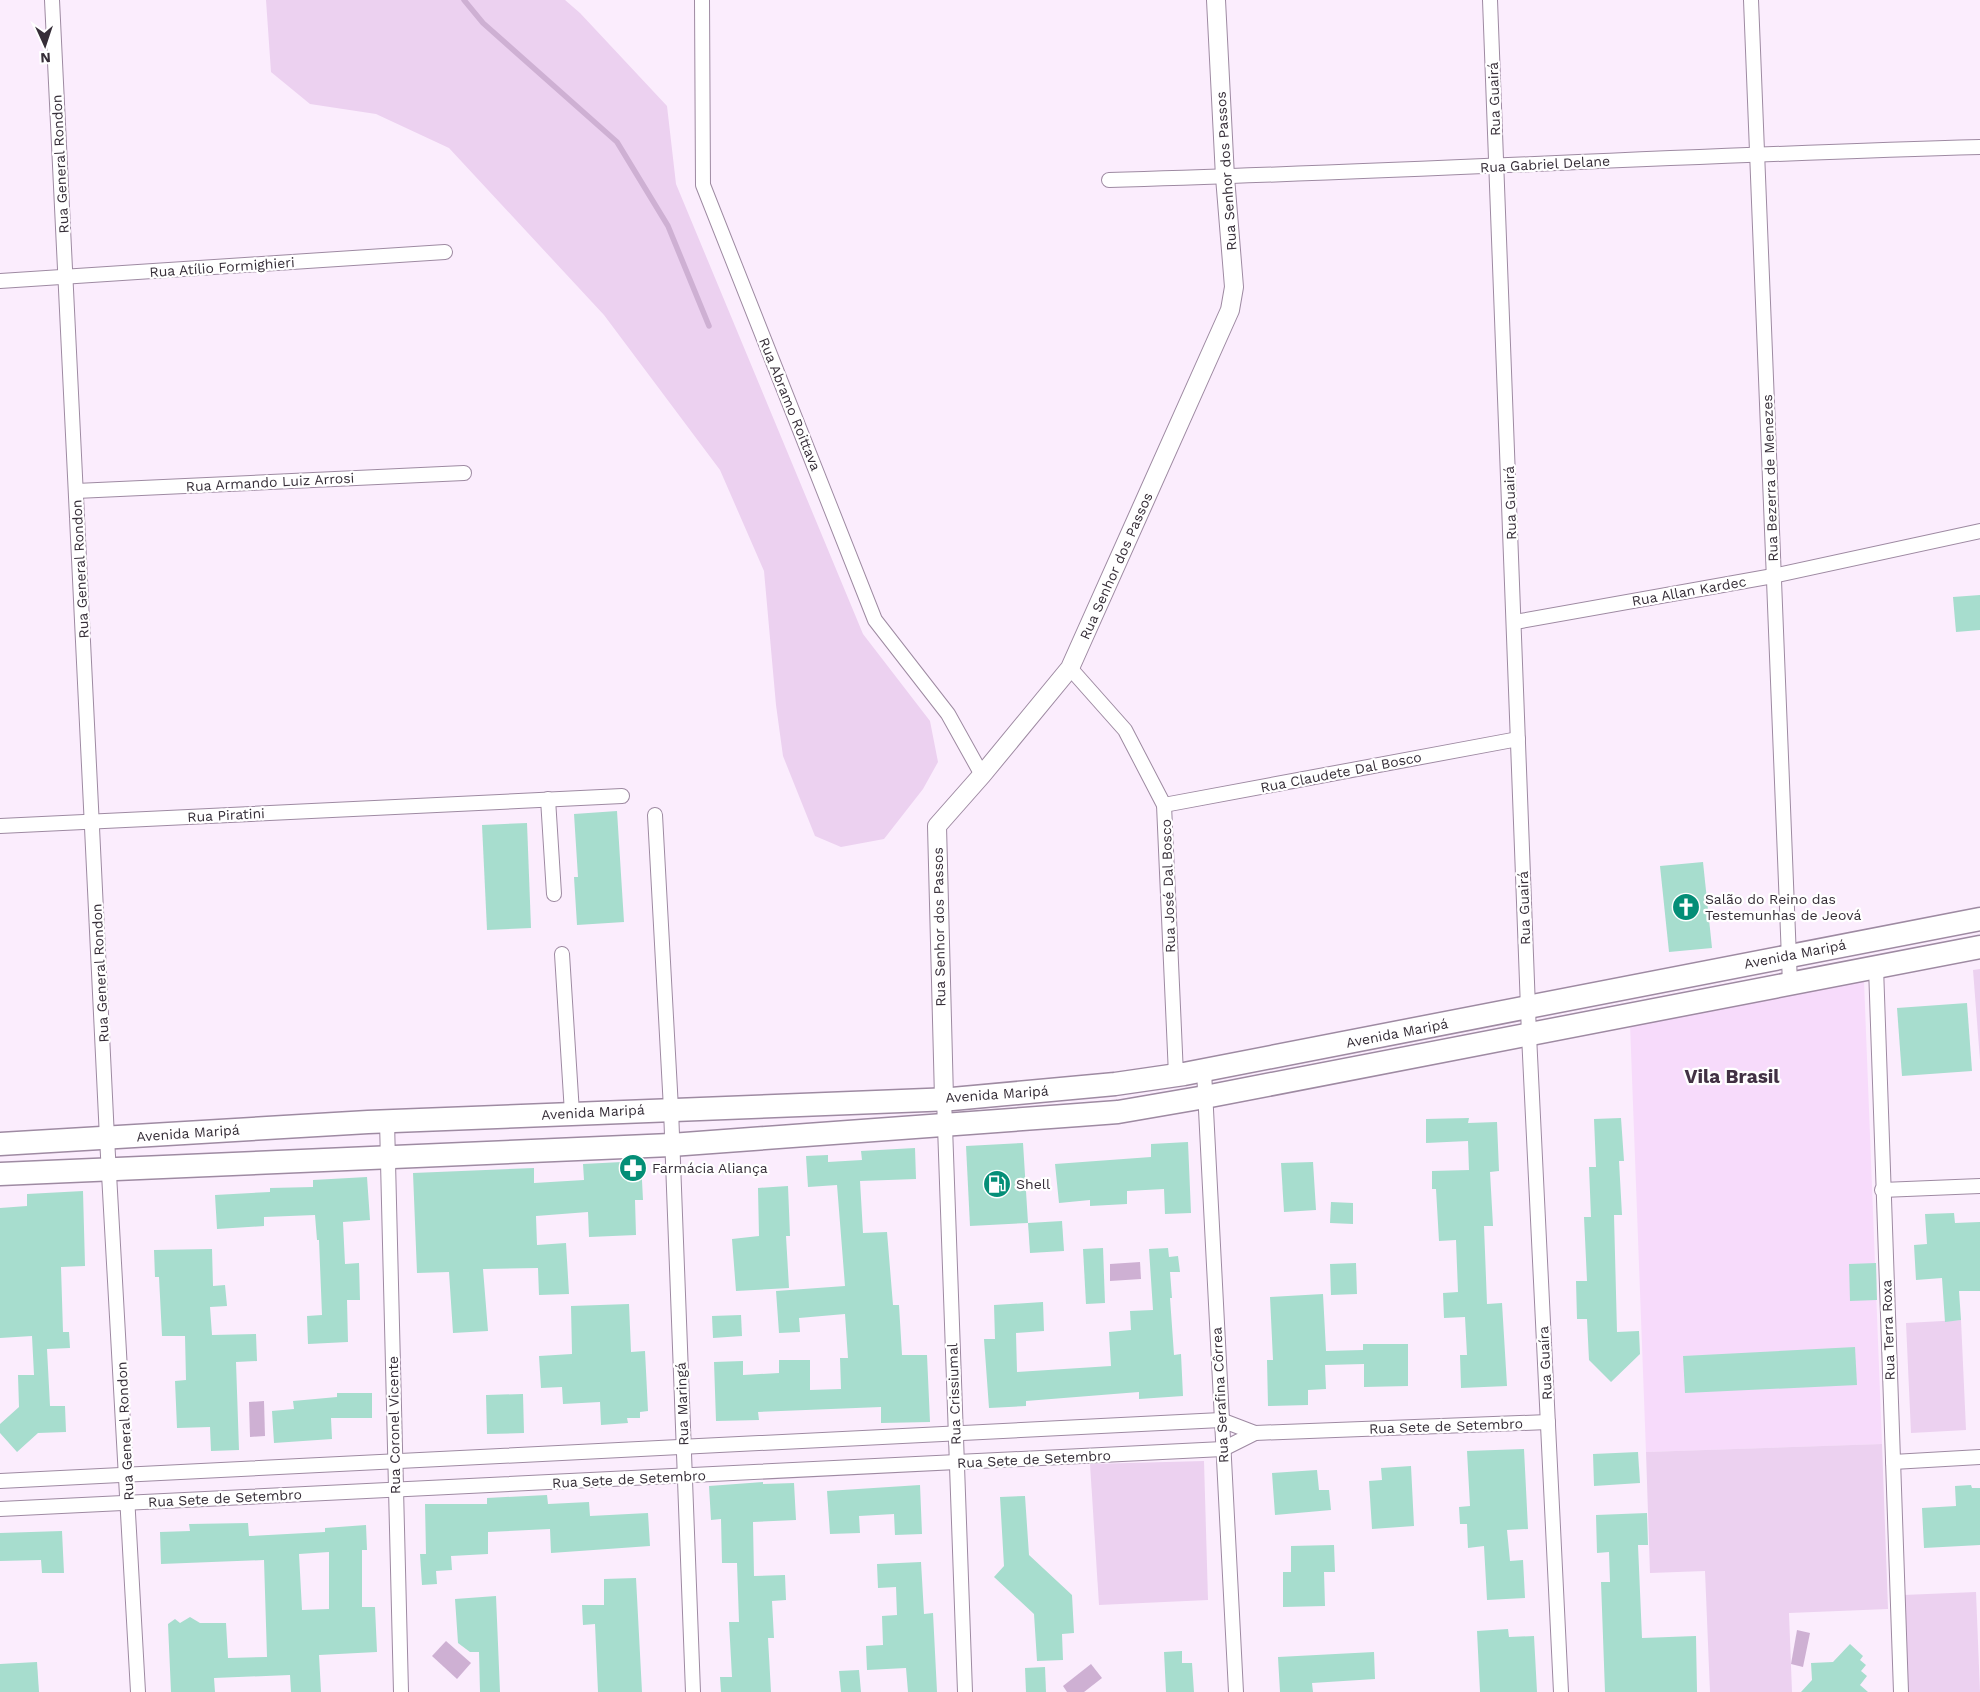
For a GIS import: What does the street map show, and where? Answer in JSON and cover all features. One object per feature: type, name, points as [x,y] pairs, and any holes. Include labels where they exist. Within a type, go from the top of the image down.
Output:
[{"type":"main road","name":"Avenida Maripá","points":[[0,1144],[387,1121],[944,1098],[1115,1084],[1226,1066],[1719,968],[1980,919]]},
{"type":"main road","name":"Avenida Maripá","points":[[0,1174],[672,1145],[1118,1112],[1205,1098],[1980,947]]},
{"type":"main road","points":[[1719,968],[1727,977],[1728,990],[1724,998]]},
{"type":"main road","points":[[1226,1066],[1218,1076],[1219,1085],[1228,1093]]},
{"type":"main road","points":[[1176,1075],[1182,1084],[1183,1093],[1177,1102]]},
{"type":"main road","points":[[921,1128],[930,1119],[929,1107],[944,1098],[958,1105],[959,1113],[967,1124]]},
{"type":"main road","points":[[671,1109],[681,1124],[681,1137],[672,1145],[662,1138],[661,1126],[671,1109]]},
{"type":"main road","points":[[387,1121],[396,1138],[396,1148],[387,1158],[378,1150],[377,1139],[387,1121]]},
{"type":"street","name":"Rua General Rondon","points":[[52,0],[107,1138],[128,1475],[138,1692]]},
{"type":"street","name":"Rua Abramo Roittava","points":[[702,0],[703,185],[875,620],[948,714],[982,775]]},
{"type":"street","name":"Rua Senhor dos Passos","points":[[944,1098],[937,826],[982,775],[1070,668],[1230,310],[1234,287],[1225,177],[1216,0]]},
{"type":"street","name":"Rua Guairá","points":[[1490,0],[1515,622],[1529,1035]]},
{"type":"street","name":"Rua Bezerra de Menezes","points":[[1751,0],[1759,153],[1773,576],[1790,984]]},
{"type":"street","name":"Rua Gabriel Delane","points":[[1109,180],[1496,166],[1759,153],[1980,147]]},
{"type":"street","name":"Rua Atílio Formighieri","points":[[0,281],[445,252]]},
{"type":"street","name":"Rua Armando Luiz Arrosi","points":[[76,491],[464,473]]},
{"type":"street","name":"Rua Allan Kardec","points":[[1515,622],[1773,576],[1980,531]]},
{"type":"street","name":"Rua José Dal Bosco","points":[[1070,668],[1125,730],[1164,805],[1176,1075]]},
{"type":"street","name":"Rua Claudete Dal Bosco","points":[[1164,805],[1518,739]]},
{"type":"street","name":"Rua Piratini","points":[[0,826],[622,796]]},
{"type":"street","points":[[548,800],[554,894]]},
{"type":"street","points":[[656,815],[671,1109]]},
{"type":"street","points":[[562,954],[572,1113]]},
{"type":"street","name":"Rua Terra Roxa","points":[[1876,967],[1882,1190],[1901,1692]]},
{"type":"street","name":"Rua Guaíra","points":[[1529,1035],[1561,1692]]},
{"type":"street","name":"Rua Serafina Côrrea","points":[[1204,1070],[1236,1692]]},
{"type":"street","name":"Rua Crissiumal","points":[[944,1098],[965,1692]]},
{"type":"street","name":"Rua Maringá","points":[[672,1145],[693,1692]]},
{"type":"street","name":"Rua Coronel Vicente","points":[[387,1158],[401,1692]]},
{"type":"street","points":[[1882,1190],[1980,1186]]},
{"type":"street","name":"Rua Sete de Setembro","points":[[0,1481],[1221,1420],[1255,1433],[1548,1422]]},
{"type":"street","name":"Rua Sete de Setembro","points":[[0,1509],[1223,1449],[1255,1433]]},
{"type":"street","points":[[1893,1462],[1980,1457]]},
{"type":"shaded area","points":[[266,0],[565,0],[580,13],[667,106],[676,184],[863,634],[930,721],[938,762],[923,789],[884,839],[841,847],[815,836],[783,756],[776,705],[764,571],[720,470],[604,315],[449,148],[376,114],[310,104],[271,72]]},
{"type":"shaded area","points":[[1980,969],[1980,1060],[1973,970]]},
{"type":"shaded area","points":[[1864,981],[1882,1444],[1646,1452],[1630,1024]]},
{"type":"shaded area","points":[[1140,1262],[1141,1279],[1110,1281],[1110,1264]]},
{"type":"shaded area","points":[[1961,1320],[1966,1430],[1911,1433],[1906,1323]]},
{"type":"shaded area","points":[[264,1401],[265,1436],[250,1437],[249,1402]]},
{"type":"shaded area","points":[[1882,1444],[1888,1609],[1789,1613],[1792,1692],[1710,1692],[1705,1571],[1650,1573],[1646,1452]]},
{"type":"shaded area","points":[[1204,1461],[1208,1600],[1099,1605],[1090,1464]]},
{"type":"shaded area","points":[[1976,1592],[1980,1692],[1908,1692],[1903,1595]]},
{"type":"shaded area","points":[[1797,1630],[1810,1633],[1803,1667],[1791,1664]]},
{"type":"shaded area","points":[[446,1641],[471,1663],[457,1679],[432,1656]]},
{"type":"shaded area","points":[[1091,1664],[1102,1678],[1084,1692],[1067,1692],[1063,1686]]},
{"type":"building","points":[[1980,595],[1980,630],[1956,632],[1953,597]]},
{"type":"building","points":[[617,811],[624,922],[577,925],[574,877],[578,877],[574,814]]},
{"type":"building","points":[[527,823],[531,928],[487,930],[482,825]]},
{"type":"building","name":"Salão do Reino das Testemunhas de Jeová","points":[[1703,862],[1712,948],[1669,952],[1660,866]]},
{"type":"building","points":[[1967,1003],[1972,1071],[1902,1076],[1897,1008]]},
{"type":"building","points":[[1469,1118],[1468,1123],[1497,1122],[1499,1171],[1490,1172],[1493,1226],[1484,1226],[1487,1304],[1502,1303],[1507,1386],[1461,1388],[1460,1355],[1467,1355],[1465,1317],[1444,1318],[1443,1293],[1458,1292],[1456,1240],[1439,1241],[1436,1189],[1432,1189],[1432,1171],[1469,1170],[1468,1141],[1426,1143],[1426,1119]]},
{"type":"building","points":[[1621,1118],[1624,1161],[1619,1161],[1622,1215],[1614,1215],[1617,1332],[1639,1331],[1640,1354],[1611,1382],[1589,1360],[1587,1319],[1577,1319],[1576,1281],[1587,1281],[1584,1217],[1591,1217],[1589,1167],[1596,1167],[1594,1119]]},
{"type":"building","points":[[1188,1142],[1191,1213],[1165,1214],[1164,1189],[1127,1191],[1127,1204],[1090,1206],[1090,1200],[1059,1203],[1055,1164],[1151,1157],[1151,1144]]},
{"type":"building","name":"Shell","points":[[1023,1143],[1028,1223],[970,1226],[966,1146]]},
{"type":"building","points":[[915,1148],[916,1179],[860,1181],[863,1233],[887,1232],[893,1305],[899,1305],[902,1355],[927,1355],[930,1422],[881,1423],[881,1407],[758,1412],[759,1420],[716,1421],[714,1362],[743,1361],[743,1375],[779,1373],[779,1360],[810,1360],[810,1390],[841,1389],[840,1358],[848,1358],[845,1314],[799,1318],[800,1332],[779,1333],[776,1291],[845,1286],[837,1185],[808,1187],[806,1156],[828,1155],[828,1162],[862,1160],[861,1151]]},
{"type":"building","points":[[641,1161],[643,1200],[635,1200],[636,1235],[589,1237],[588,1212],[536,1216],[537,1245],[566,1243],[569,1294],[539,1295],[538,1268],[483,1269],[488,1331],[453,1333],[449,1272],[417,1273],[413,1173],[534,1168],[534,1183],[584,1180],[583,1164]]},
{"type":"building","points":[[1313,1162],[1316,1210],[1284,1212],[1281,1163]]},
{"type":"building","points":[[367,1177],[370,1220],[343,1222],[345,1264],[359,1263],[360,1300],[347,1300],[348,1342],[308,1344],[307,1316],[322,1315],[319,1240],[317,1240],[315,1215],[264,1217],[264,1226],[217,1229],[215,1195],[270,1192],[270,1188],[313,1187],[313,1180]]},
{"type":"building","points":[[788,1186],[790,1236],[786,1236],[789,1288],[736,1291],[732,1239],[759,1236],[758,1188]]},
{"type":"building","points":[[83,1191],[85,1266],[61,1267],[63,1332],[69,1332],[70,1348],[47,1349],[50,1406],[65,1406],[66,1432],[38,1433],[17,1452],[0,1433],[0,1424],[19,1407],[18,1375],[34,1375],[32,1336],[0,1338],[0,1208],[27,1206],[27,1194]]},
{"type":"building","points":[[1331,1202],[1353,1203],[1353,1224],[1330,1223]]},
{"type":"building","points":[[1954,1213],[1955,1223],[1980,1222],[1980,1291],[1959,1291],[1961,1320],[1945,1322],[1942,1278],[1916,1280],[1914,1245],[1927,1244],[1925,1214]]},
{"type":"building","points":[[1062,1221],[1064,1251],[1030,1253],[1028,1223]]},
{"type":"building","points":[[1103,1248],[1105,1303],[1086,1304],[1083,1249]]},
{"type":"building","points":[[1168,1248],[1169,1257],[1178,1256],[1180,1272],[1170,1272],[1172,1298],[1170,1298],[1174,1355],[1181,1354],[1183,1396],[1139,1399],[1139,1392],[1026,1401],[1026,1406],[989,1408],[984,1339],[995,1339],[994,1305],[1043,1302],[1044,1331],[1016,1333],[1017,1372],[1111,1366],[1109,1332],[1131,1330],[1130,1311],[1153,1310],[1149,1249]]},
{"type":"building","points":[[212,1249],[213,1286],[225,1285],[227,1306],[210,1307],[212,1335],[256,1334],[257,1361],[236,1362],[239,1450],[211,1451],[210,1427],[177,1428],[175,1381],[186,1380],[185,1336],[162,1336],[159,1277],[155,1277],[154,1250]]},
{"type":"building","points":[[1356,1263],[1357,1294],[1331,1295],[1330,1264]]},
{"type":"building","points":[[1876,1263],[1877,1300],[1850,1301],[1849,1264]]},
{"type":"building","points":[[1323,1294],[1326,1351],[1363,1350],[1363,1344],[1408,1344],[1408,1386],[1364,1387],[1364,1364],[1325,1365],[1326,1389],[1308,1390],[1308,1405],[1268,1406],[1267,1360],[1273,1360],[1270,1297]]},
{"type":"building","points":[[629,1304],[631,1352],[645,1351],[648,1411],[640,1412],[640,1418],[627,1418],[628,1423],[601,1425],[600,1402],[563,1404],[562,1387],[541,1388],[539,1356],[572,1354],[571,1306]]},
{"type":"building","points":[[741,1315],[742,1336],[713,1338],[712,1316]]},
{"type":"building","points":[[1855,1347],[1857,1385],[1685,1393],[1683,1356]]},
{"type":"building","points":[[337,1393],[372,1393],[372,1418],[331,1418],[332,1439],[274,1443],[272,1411],[294,1409],[293,1401],[337,1397]]},
{"type":"building","points":[[523,1394],[524,1433],[487,1434],[486,1395]]},
{"type":"building","points":[[1524,1449],[1528,1529],[1507,1530],[1510,1561],[1523,1560],[1525,1598],[1487,1600],[1484,1546],[1468,1548],[1467,1524],[1460,1524],[1459,1507],[1470,1506],[1467,1451]]},
{"type":"building","points":[[1638,1452],[1640,1483],[1594,1486],[1593,1454]]},
{"type":"building","points":[[1411,1466],[1414,1526],[1372,1529],[1369,1481],[1382,1480],[1381,1468]]},
{"type":"building","points":[[1317,1470],[1319,1490],[1329,1490],[1331,1510],[1275,1515],[1272,1473]]},
{"type":"building","points":[[763,1482],[763,1484],[794,1483],[796,1520],[753,1522],[754,1576],[785,1575],[786,1600],[772,1601],[774,1638],[768,1638],[771,1692],[721,1692],[720,1677],[732,1677],[729,1622],[739,1622],[737,1563],[722,1563],[721,1519],[711,1520],[709,1486]]},
{"type":"building","points":[[920,1485],[922,1534],[895,1535],[894,1514],[859,1516],[860,1533],[830,1534],[827,1491]]},
{"type":"building","points":[[1971,1485],[1972,1488],[1980,1488],[1980,1545],[1924,1548],[1922,1508],[1956,1506],[1955,1486]]},
{"type":"building","points":[[547,1495],[548,1504],[589,1502],[590,1516],[648,1513],[650,1546],[551,1553],[550,1529],[488,1532],[488,1554],[451,1556],[452,1570],[436,1571],[437,1584],[422,1585],[420,1554],[426,1554],[425,1504],[487,1504],[487,1498]]},
{"type":"building","points":[[1025,1496],[1029,1555],[1072,1595],[1074,1633],[1062,1634],[1063,1660],[1037,1661],[1034,1614],[994,1577],[1004,1566],[1000,1497]]},
{"type":"building","points":[[1647,1513],[1648,1545],[1638,1545],[1642,1638],[1696,1636],[1697,1692],[1605,1692],[1601,1582],[1610,1582],[1609,1552],[1597,1553],[1596,1515]]},
{"type":"building","points":[[248,1523],[249,1536],[325,1532],[325,1528],[366,1525],[367,1550],[362,1550],[362,1607],[375,1607],[377,1652],[319,1655],[321,1692],[291,1692],[290,1675],[214,1678],[215,1692],[171,1692],[168,1624],[175,1619],[180,1623],[190,1617],[200,1623],[226,1623],[228,1658],[267,1657],[264,1560],[161,1564],[160,1532],[190,1531],[189,1524]],"holes":[[[329,1552],[329,1609],[302,1610],[299,1554]]]},
{"type":"building","points":[[62,1531],[64,1573],[42,1573],[41,1560],[0,1561],[0,1533]]},
{"type":"building","points":[[1334,1545],[1335,1572],[1324,1572],[1325,1606],[1283,1607],[1283,1572],[1291,1572],[1291,1546]]},
{"type":"building","points":[[921,1562],[924,1614],[933,1613],[937,1692],[908,1692],[906,1668],[867,1670],[866,1646],[883,1645],[882,1616],[897,1615],[896,1587],[878,1588],[877,1564]]},
{"type":"building","points":[[636,1578],[642,1692],[598,1692],[595,1624],[583,1625],[582,1605],[604,1605],[604,1579]]},
{"type":"building","points":[[496,1596],[500,1692],[480,1692],[479,1652],[470,1652],[458,1643],[455,1599]]},
{"type":"building","points":[[1508,1629],[1509,1637],[1534,1636],[1537,1692],[1480,1692],[1477,1631]]},
{"type":"building","points":[[1850,1644],[1863,1656],[1860,1660],[1866,1665],[1861,1671],[1867,1676],[1860,1685],[1868,1692],[1801,1692],[1812,1680],[1811,1663],[1833,1662]]},
{"type":"building","points":[[1182,1651],[1182,1663],[1192,1663],[1194,1692],[1166,1692],[1164,1652]]},
{"type":"building","points":[[1374,1652],[1375,1679],[1312,1683],[1313,1692],[1280,1692],[1278,1657]]},
{"type":"building","points":[[37,1662],[39,1692],[0,1692],[0,1664]]},
{"type":"building","points":[[1045,1667],[1046,1692],[1026,1692],[1025,1668]]},
{"type":"building","points":[[859,1670],[861,1692],[841,1692],[839,1671]]},
{"type":"waterway","points":[[464,0],[483,23],[617,142],[668,226],[709,326]]},
{"type":"place","name":"Salão do Reino das Testemunhas de Jeová","points":[[1686,907]]},
{"type":"place","name":"Farmácia Aliança","points":[[633,1168]]},
{"type":"place","name":"Shell","points":[[997,1184]]},
{"type":"district","name":"Vila Brasil","points":[[1732,1076]]}]
